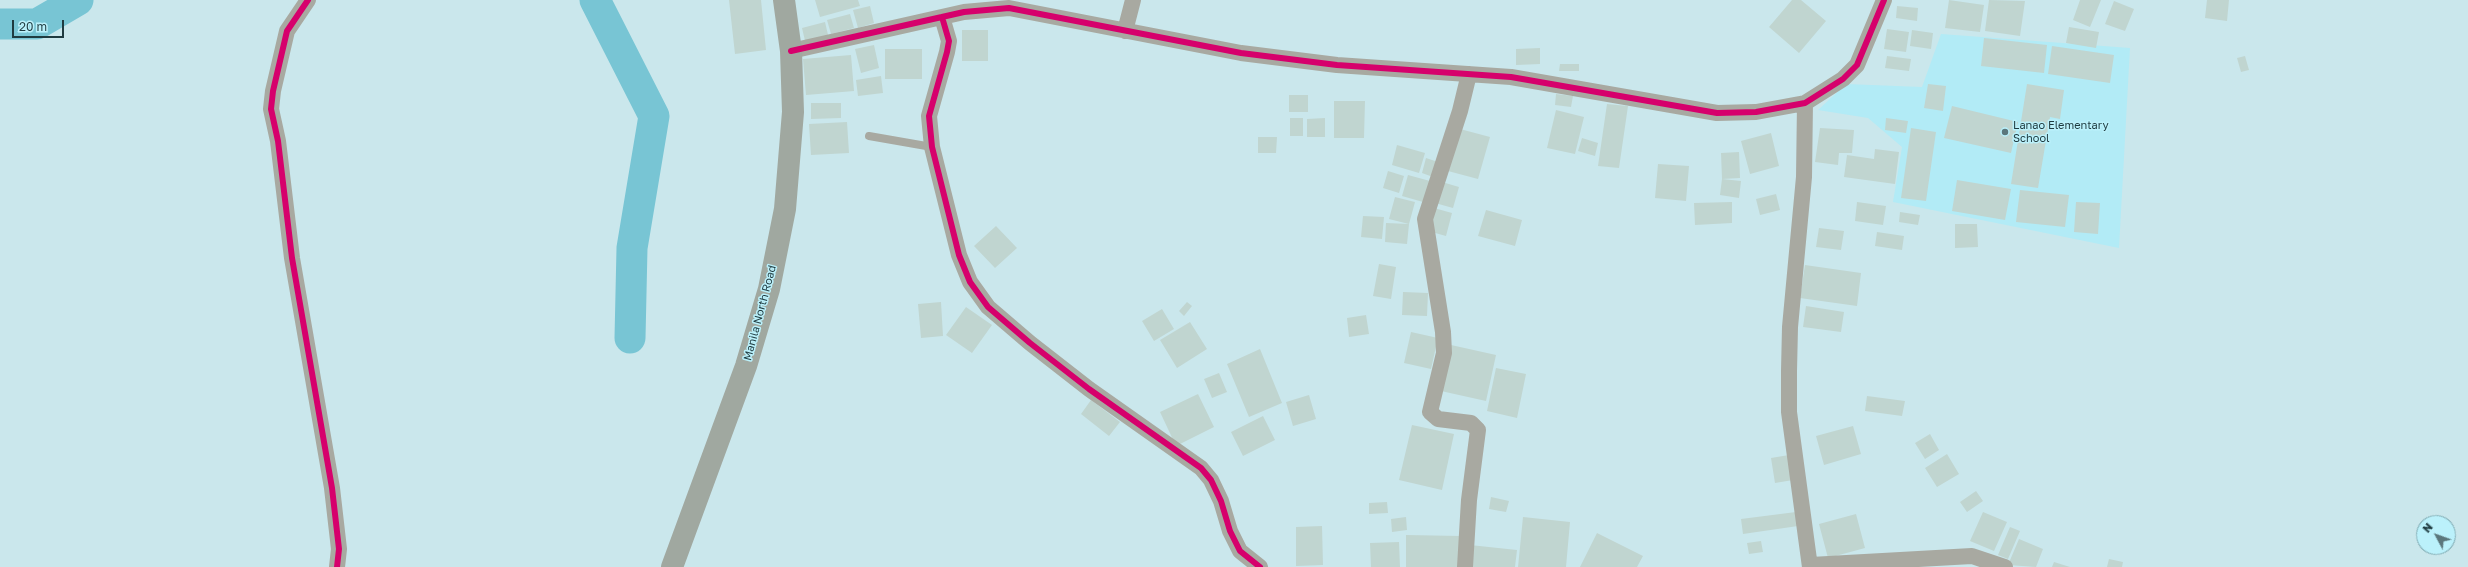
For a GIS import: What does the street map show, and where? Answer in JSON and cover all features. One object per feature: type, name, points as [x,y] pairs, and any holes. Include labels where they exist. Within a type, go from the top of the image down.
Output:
[{"type":"highway","name":"Manila North Road","points":[[672,567],[746,366],[769,289],[785,209],[793,112],[791,52],[784,0]]},
{"type":"street","points":[[308,0],[287,31],[272,91],[271,109],[278,141],[292,258],[332,488],[339,549],[337,567]]},
{"type":"street","points":[[1125,31],[1133,0]]},
{"type":"street","points":[[791,52],[942,17],[989,8],[1009,8],[1256,55],[1337,65],[1511,77],[1717,113],[1756,112],[1806,103],[1843,80],[1857,65],[1884,0]]},
{"type":"street","points":[[942,17],[949,41],[929,116],[932,147],[959,255],[970,282],[988,307],[1089,389],[1201,468],[1211,480],[1221,501],[1230,531],[1240,551],[1260,567]]},
{"type":"street","points":[[1465,567],[1469,500],[1478,430],[1471,423],[1438,419],[1430,412],[1444,353],[1443,332],[1425,219],[1460,112],[1469,74]]},
{"type":"street","points":[[1806,103],[1804,177],[1790,327],[1788,371],[1789,412],[1810,566],[1978,556],[2005,567]]},
{"type":"lane","points":[[869,136],[932,147]]},
{"type":"shaded area","name":"Lanao Elementary School","points":[[1941,34],[2130,48],[2119,248],[1893,202],[1902,147],[1868,118],[1818,110],[1846,84],[1922,87]]},
{"type":"building","points":[[729,0],[761,0],[766,50],[735,54]]},
{"type":"building","points":[[815,0],[858,0],[860,6],[820,17]]},
{"type":"building","points":[[1792,0],[1801,0],[1826,21],[1799,53],[1769,27]]},
{"type":"building","points":[[1949,0],[1984,5],[1980,32],[1945,28]]},
{"type":"building","points":[[1989,0],[2025,1],[2020,36],[1985,31]]},
{"type":"building","points":[[2080,0],[2101,0],[2090,27],[2073,20]]},
{"type":"building","points":[[2207,0],[2229,0],[2227,21],[2205,18]]},
{"type":"building","points":[[2114,1],[2134,9],[2125,31],[2105,24]]},
{"type":"building","points":[[870,6],[874,23],[858,28],[853,10]]},
{"type":"building","points":[[1897,6],[1918,8],[1917,21],[1896,18]]},
{"type":"building","points":[[850,14],[854,28],[831,34],[827,20]]},
{"type":"building","points":[[825,22],[829,39],[806,45],[802,28]]},
{"type":"building","points":[[2069,27],[2099,32],[2096,48],[2066,43]]},
{"type":"building","points":[[1887,29],[1909,32],[1906,52],[1884,49]]},
{"type":"building","points":[[962,30],[988,30],[988,61],[962,61]]},
{"type":"building","points":[[1912,30],[1933,33],[1931,49],[1910,46]]},
{"type":"building","points":[[1984,38],[2047,45],[2044,73],[1981,66]]},
{"type":"building","points":[[874,45],[879,68],[861,73],[855,49]]},
{"type":"building","points":[[2052,46],[2114,55],[2110,83],[2048,74]]},
{"type":"building","points":[[1540,48],[1540,64],[1516,65],[1516,49]]},
{"type":"building","points":[[885,49],[922,49],[922,79],[885,79]]},
{"type":"building","points":[[851,55],[854,91],[806,95],[803,59]]},
{"type":"building","points":[[1887,56],[1911,59],[1909,71],[1885,68]]},
{"type":"building","points":[[2245,56],[2249,70],[2241,72],[2237,58]]},
{"type":"building","points":[[1560,64],[1579,64],[1579,71],[1559,71]]},
{"type":"building","points":[[881,76],[883,93],[858,96],[856,80]]},
{"type":"building","points":[[1928,84],[1946,86],[1943,111],[1924,108]]},
{"type":"building","points":[[2027,84],[2064,90],[2060,119],[2050,117],[2038,188],[2011,184]]},
{"type":"building","points":[[1556,94],[1573,96],[1571,107],[1555,105]]},
{"type":"building","points":[[1289,95],[1308,95],[1308,112],[1289,112]]},
{"type":"building","points":[[1334,101],[1365,101],[1364,138],[1334,138]]},
{"type":"building","points":[[811,103],[841,103],[841,118],[811,119]]},
{"type":"building","points":[[1607,104],[1628,106],[1619,168],[1598,166]]},
{"type":"building","points":[[1952,106],[2018,122],[2011,153],[1944,138]]},
{"type":"building","points":[[1556,110],[1584,117],[1575,154],[1547,148]]},
{"type":"building","points":[[1290,118],[1303,118],[1303,136],[1290,136]]},
{"type":"building","points":[[1325,118],[1325,137],[1307,137],[1307,119]]},
{"type":"building","points":[[1886,118],[1908,121],[1906,133],[1885,130]]},
{"type":"building","points":[[847,122],[849,153],[811,155],[809,124]]},
{"type":"building","points":[[1820,128],[1854,130],[1852,153],[1839,153],[1838,165],[1815,162]]},
{"type":"building","points":[[1911,128],[1936,132],[1926,201],[1901,198]]},
{"type":"building","points":[[1460,129],[1490,137],[1478,179],[1448,171]]},
{"type":"building","points":[[1771,133],[1779,166],[1750,174],[1741,141]]},
{"type":"building","points":[[1258,137],[1277,137],[1276,153],[1258,153]]},
{"type":"building","points":[[1582,138],[1598,143],[1595,156],[1578,151]]},
{"type":"building","points":[[1397,145],[1425,153],[1419,173],[1392,165]]},
{"type":"building","points":[[1875,149],[1899,152],[1895,184],[1844,177],[1847,155],[1874,159]]},
{"type":"building","points":[[1739,152],[1740,178],[1722,179],[1721,153]]},
{"type":"building","points":[[1426,158],[1438,162],[1433,177],[1422,173]]},
{"type":"building","points":[[1658,164],[1689,166],[1686,201],[1655,198]]},
{"type":"building","points":[[1388,171],[1404,176],[1399,193],[1383,188]]},
{"type":"building","points":[[1408,175],[1430,181],[1423,202],[1402,196]]},
{"type":"building","points":[[1722,179],[1741,181],[1739,198],[1720,195]]},
{"type":"building","points":[[1957,180],[2011,189],[2005,220],[1952,211]]},
{"type":"building","points":[[1442,182],[1459,187],[1453,208],[1435,203]]},
{"type":"building","points":[[2020,190],[2069,195],[2065,227],[2016,222]]},
{"type":"building","points":[[1776,194],[1780,210],[1760,215],[1756,199]]},
{"type":"building","points":[[1395,197],[1415,202],[1409,224],[1389,219]]},
{"type":"building","points":[[1732,202],[1732,223],[1695,225],[1694,203]]},
{"type":"building","points":[[1857,202],[1886,206],[1883,225],[1855,221]]},
{"type":"building","points":[[2076,202],[2100,203],[2098,234],[2074,232]]},
{"type":"building","points":[[1434,208],[1452,213],[1446,236],[1428,231]]},
{"type":"building","points":[[1486,210],[1522,220],[1515,246],[1478,236]]},
{"type":"building","points":[[1900,212],[1920,215],[1918,225],[1899,222]]},
{"type":"building","points":[[1363,216],[1384,217],[1382,239],[1361,237]]},
{"type":"building","points":[[1386,223],[1409,224],[1407,244],[1385,242]]},
{"type":"building","points":[[1955,224],[1977,224],[1978,247],[1955,248]]},
{"type":"building","points":[[996,226],[1017,248],[995,268],[974,246]]},
{"type":"building","points":[[1819,228],[1844,231],[1841,250],[1816,247]]},
{"type":"building","points":[[1877,232],[1904,236],[1902,250],[1875,246]]},
{"type":"building","points":[[1379,264],[1396,267],[1391,299],[1373,296]]},
{"type":"building","points":[[1805,265],[1861,273],[1857,306],[1800,298]]},
{"type":"building","points":[[1403,292],[1428,293],[1427,316],[1402,315]]},
{"type":"building","points":[[941,302],[943,336],[921,338],[918,304]]},
{"type":"building","points":[[1187,302],[1192,306],[1184,316],[1179,311]]},
{"type":"building","points":[[1806,306],[1844,312],[1841,332],[1803,327]]},
{"type":"building","points":[[966,307],[992,325],[972,353],[946,335]]},
{"type":"building","points":[[1162,309],[1174,329],[1154,341],[1142,321]]},
{"type":"building","points":[[1366,315],[1369,334],[1349,337],[1347,318]]},
{"type":"building","points":[[1190,322],[1207,349],[1177,368],[1160,340]]},
{"type":"building","points":[[1411,332],[1438,338],[1431,369],[1404,363]]},
{"type":"building","points":[[1451,345],[1496,355],[1486,401],[1441,391]]},
{"type":"building","points":[[1260,349],[1282,403],[1249,417],[1227,364]]},
{"type":"building","points":[[1496,368],[1526,374],[1517,418],[1487,411]]},
{"type":"building","points":[[1219,373],[1227,392],[1212,398],[1204,379]]},
{"type":"building","points":[[1198,394],[1214,427],[1176,446],[1160,412]]},
{"type":"building","points":[[1309,395],[1316,419],[1293,426],[1286,402]]},
{"type":"building","points":[[1867,396],[1905,401],[1902,416],[1865,411]]},
{"type":"building","points":[[1091,400],[1120,422],[1109,436],[1081,414]]},
{"type":"building","points":[[1263,416],[1275,440],[1243,456],[1231,432]]},
{"type":"building","points":[[1412,425],[1454,434],[1442,490],[1399,480]]},
{"type":"building","points":[[1853,426],[1861,454],[1824,465],[1816,436]]},
{"type":"building","points":[[1930,434],[1939,450],[1925,459],[1915,443]]},
{"type":"building","points":[[1947,454],[1959,474],[1937,487],[1925,468]]},
{"type":"building","points":[[1789,455],[1793,480],[1775,483],[1771,458]]},
{"type":"building","points":[[1976,491],[1983,501],[1967,512],[1960,502]]},
{"type":"building","points":[[1491,497],[1509,501],[1506,512],[1489,509]]},
{"type":"building","points":[[1387,502],[1388,513],[1369,514],[1369,503]]},
{"type":"building","points":[[1796,512],[1798,526],[1743,534],[1741,519]]},
{"type":"building","points":[[1983,512],[2007,522],[1994,551],[1970,541]]},
{"type":"building","points":[[1856,514],[1865,548],[1828,558],[1819,524]]},
{"type":"building","points":[[1406,517],[1407,530],[1392,532],[1391,519]]},
{"type":"building","points":[[1523,517],[1570,522],[1566,567],[1518,567]]},
{"type":"building","points":[[1322,526],[1323,565],[1296,566],[1296,527]]},
{"type":"building","points":[[2010,527],[2020,531],[2008,559],[1998,555]]},
{"type":"building","points":[[1597,533],[1643,556],[1637,567],[1580,567]]},
{"type":"building","points":[[1406,535],[1461,536],[1461,567],[1406,567]]},
{"type":"building","points":[[2019,539],[2043,549],[2036,567],[2008,565]]},
{"type":"building","points":[[1761,541],[1763,552],[1749,554],[1747,543]]},
{"type":"building","points":[[1399,542],[1400,567],[1371,567],[1370,543]]},
{"type":"building","points":[[1470,545],[1517,550],[1515,567],[1468,567]]},
{"type":"building","points":[[2109,559],[2123,562],[2122,567],[2107,567]]},
{"type":"building","points":[[2054,562],[2070,567],[2052,567]]},
{"type":"waterway","points":[[0,24],[37,24],[78,0]]},
{"type":"waterway","points":[[595,0],[654,116],[632,248],[630,338]]},
{"type":"cycle path","points":[[308,0],[287,31],[273,91],[271,109],[278,141],[292,258],[332,488],[339,549],[337,567]]},
{"type":"cycle path","points":[[791,51],[964,12],[1009,8],[1241,53],[1337,65],[1511,77],[1717,113],[1756,112],[1805,103],[1843,79],[1857,65],[1884,0]]},
{"type":"cycle path","points":[[942,17],[949,41],[929,116],[932,147],[959,255],[970,282],[988,307],[1030,343],[1089,389],[1201,468],[1211,480],[1221,501],[1230,531],[1240,551],[1260,567]]},
{"type":"place","name":"Lanao Elementary School","points":[[2005,132]]}]
